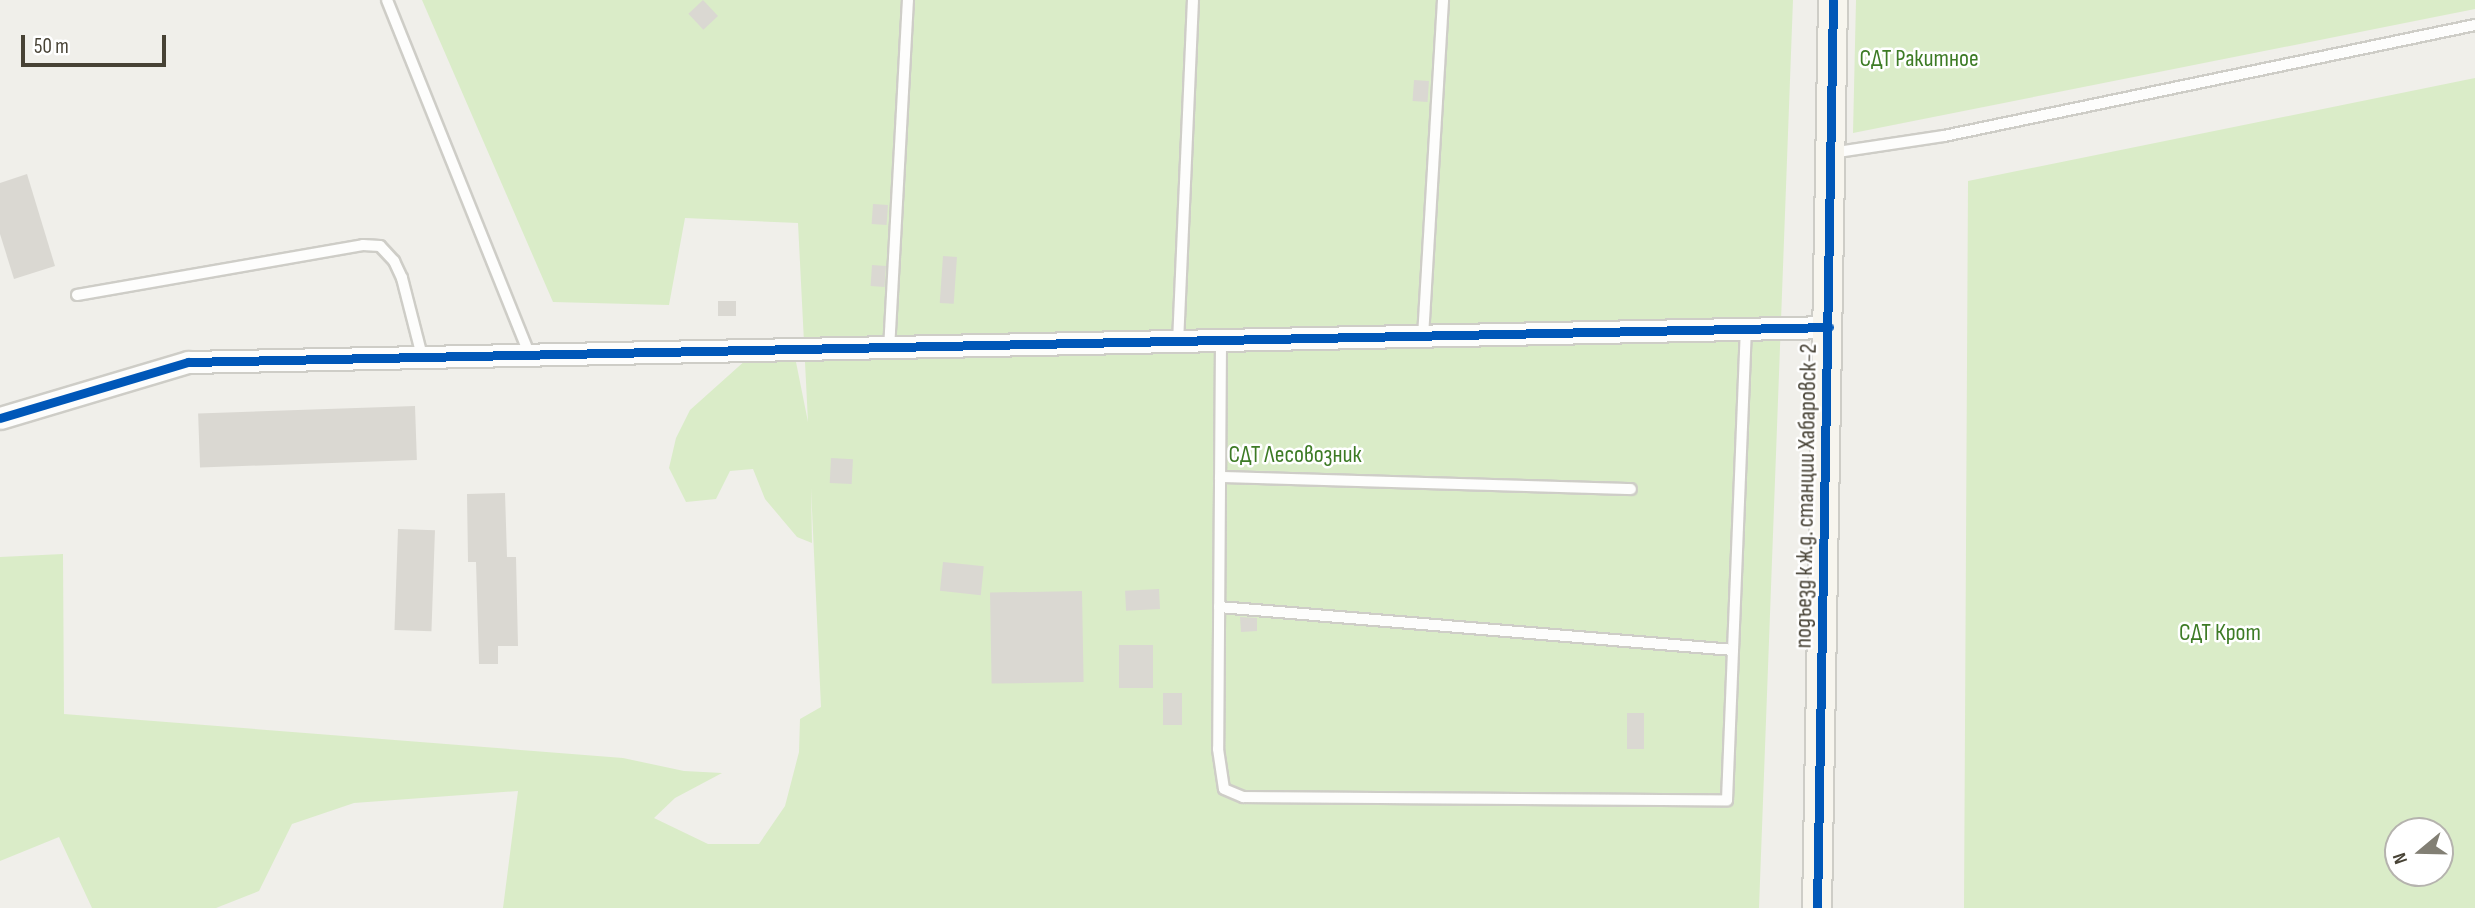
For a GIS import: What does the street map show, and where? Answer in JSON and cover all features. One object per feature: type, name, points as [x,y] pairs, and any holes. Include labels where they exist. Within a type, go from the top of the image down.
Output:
[{"type":"street","name":"подъезд к ж.д. станции Хабаровск-2","points":[[1816,908],[1829,327],[1833,0]]},
{"type":"street","points":[[0,418],[188,362],[531,358],[1829,327]]},
{"type":"lane","points":[[387,0],[531,358]]},
{"type":"lane","points":[[890,350],[908,0]]},
{"type":"lane","points":[[1178,343],[1193,0]]},
{"type":"lane","points":[[1423,337],[1443,0]]},
{"type":"lane","points":[[1831,153],[1944,136],[2475,25]]},
{"type":"lane","points":[[77,295],[363,246],[380,246],[394,261],[402,278],[423,360]]},
{"type":"lane","points":[[1221,342],[1219,767],[1224,789],[1243,797],[1727,800],[1746,329]]},
{"type":"lane","points":[[1220,477],[1631,489]]},
{"type":"lane","points":[[1219,607],[1733,650]]},
{"type":"green space","name":"СДТ Лесовозник","points":[[422,0],[1793,0],[1759,908],[503,908],[518,791],[354,803],[292,824],[259,891],[216,908],[92,908],[59,837],[0,861],[0,557],[63,554],[64,714],[623,758],[684,771],[722,773],[675,798],[654,818],[708,844],[759,844],[785,806],[799,752],[800,719],[821,707],[811,488],[812,543],[797,537],[765,499],[753,469],[730,471],[716,499],[686,502],[669,468],[676,438],[690,410],[747,359],[796,362],[808,422],[798,223],[685,218],[669,305],[553,302]]},
{"type":"green space","name":"СДТ Ракитное","points":[[1856,0],[2475,0],[2475,9],[1853,133]]},
{"type":"green space","name":"СДТ Крот","points":[[2475,78],[2475,908],[1964,908],[1968,181]]},
{"type":"building","points":[[703,0],[718,16],[703,30],[688,14]]},
{"type":"building","points":[[1414,80],[1429,81],[1427,102],[1413,101]]},
{"type":"building","points":[[27,174],[55,266],[14,279],[0,234],[0,183]]},
{"type":"building","points":[[873,204],[888,205],[887,225],[872,224]]},
{"type":"building","points":[[943,256],[957,257],[954,304],[940,303]]},
{"type":"building","points":[[872,265],[886,266],[885,287],[871,286]]},
{"type":"building","points":[[718,301],[736,301],[736,316],[718,316]]},
{"type":"building","points":[[415,406],[417,460],[200,468],[198,414]]},
{"type":"building","points":[[831,458],[853,459],[852,484],[830,483]]},
{"type":"building","points":[[505,493],[507,557],[516,557],[518,646],[498,646],[498,664],[479,664],[476,562],[468,562],[467,494]]},
{"type":"building","points":[[398,529],[435,530],[431,631],[394,630]]},
{"type":"building","points":[[943,562],[984,566],[981,595],[940,591]]},
{"type":"building","points":[[1159,589],[1160,609],[1126,611],[1125,591]]},
{"type":"building","points":[[1082,591],[1084,682],[992,684],[990,593]]},
{"type":"building","points":[[1240,617],[1257,618],[1257,631],[1241,632]]},
{"type":"building","points":[[1119,645],[1153,645],[1153,688],[1119,688]]},
{"type":"building","points":[[1163,693],[1182,693],[1182,725],[1163,725]]},
{"type":"building","points":[[1627,713],[1644,713],[1644,749],[1627,749]]},
{"type":"cycle path","points":[[1817,908],[1833,0]]},
{"type":"cycle path","points":[[0,418],[188,362],[1829,327]]}]
